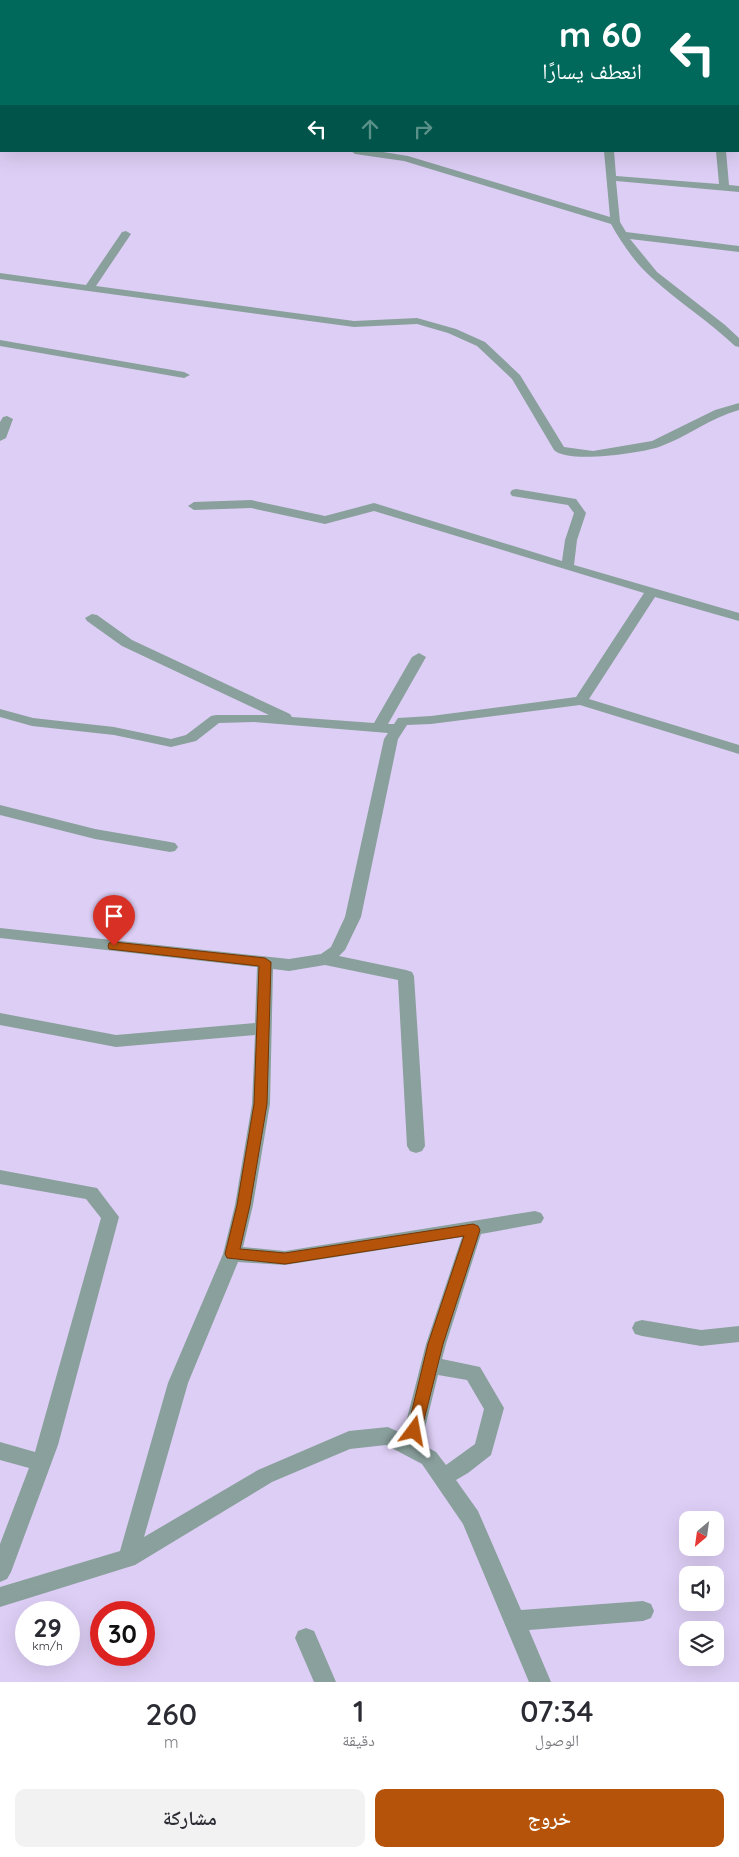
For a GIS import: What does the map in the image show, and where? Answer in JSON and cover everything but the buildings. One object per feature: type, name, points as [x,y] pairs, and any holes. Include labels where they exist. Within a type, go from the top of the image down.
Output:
[{"type":"street","points":[[368,152],[407,155],[615,222]]},
{"type":"street","points":[[609,152],[615,222],[622,235],[653,274],[721,327],[739,344]]},
{"type":"street","points":[[721,152],[724,188]]},
{"type":"street","points":[[610,178],[739,190]]},
{"type":"street","points":[[89,288],[126,234]]},
{"type":"street","points":[[622,235],[739,249]]},
{"type":"street","points":[[0,276],[354,324],[417,321],[452,331],[480,344],[516,377],[560,450],[593,454],[655,444],[719,412],[739,406]]},
{"type":"street","points":[[0,343],[184,375]]},
{"type":"street","points":[[0,438],[7,419]]},
{"type":"street","points":[[516,493],[572,502],[580,513],[571,540],[567,567]]},
{"type":"street","points":[[194,506],[251,504],[325,520],[374,507],[567,567],[739,617]]},
{"type":"street","points":[[581,701],[651,592]]},
{"type":"street","points":[[92,618],[127,643],[293,721]]},
{"type":"street","points":[[378,727],[419,657]]},
{"type":"street","points":[[325,959],[337,950],[353,917],[391,739],[403,721],[431,720],[581,701],[739,750]]},
{"type":"street","points":[[0,713],[32,722],[114,731],[171,743],[191,738],[216,719],[254,718],[398,729]]},
{"type":"street","points":[[0,810],[95,834],[170,847]]},
{"type":"street","points":[[0,933],[289,965],[325,959],[406,976],[416,1146]]},
{"type":"street","points":[[128,1558],[178,1383],[232,1254],[244,1205],[260,1104],[265,962]]},
{"type":"street","points":[[0,1019],[116,1041],[263,1028]]},
{"type":"street","points":[[0,1177],[91,1193],[110,1217],[48,1445],[0,1572]]},
{"type":"street","points":[[232,1254],[285,1258],[473,1230],[535,1218]]},
{"type":"street","points":[[410,1448],[436,1344],[473,1230]]},
{"type":"street","points":[[642,1328],[701,1338],[739,1334]]},
{"type":"street","points":[[431,1365],[473,1373],[494,1408],[484,1449],[461,1467],[442,1477]]},
{"type":"street","points":[[0,1597],[128,1558],[265,1476],[349,1440],[388,1436],[429,1458],[471,1518],[540,1682]]},
{"type":"street","points":[[0,1451],[41,1462]]},
{"type":"street","points":[[514,1621],[644,1611]]},
{"type":"street","points":[[306,1638],[325,1682]]},
{"type":"route","points":[[114,946],[265,962],[260,1104],[244,1205],[232,1254],[285,1258],[473,1230],[436,1344],[414,1431]]}]
